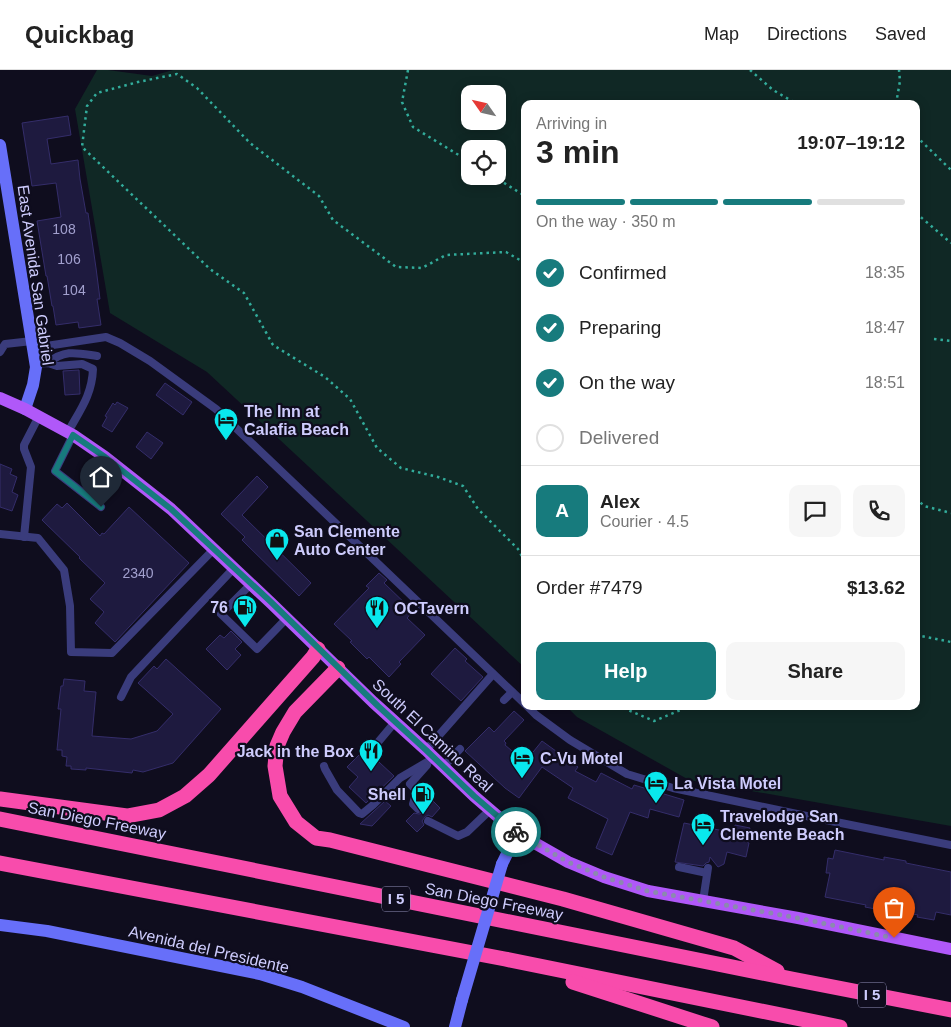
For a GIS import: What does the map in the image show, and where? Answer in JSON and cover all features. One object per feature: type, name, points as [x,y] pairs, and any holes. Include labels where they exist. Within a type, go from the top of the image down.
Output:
[{"type":"highway","points":[[0,799],[127,816],[159,810],[185,796],[209,775],[318,649]]},
{"type":"highway","points":[[338,668],[295,712],[277,746],[275,766],[280,796],[296,822],[316,838],[563,899],[734,948],[792,979]]},
{"type":"highway","name":"San Diego Freeway","points":[[0,819],[951,1010]]},
{"type":"highway","name":"I 5","points":[[0,863],[505,959],[840,1027]]},
{"type":"highway","points":[[505,959],[712,1027]]},
{"type":"main road","name":"East Avenida San Gabriel","points":[[0,146],[32,344],[42,364],[25,408]]},
{"type":"main road","name":"South El Camino Real","points":[[0,398],[25,408],[70,434],[105,457],[154,495],[234,568],[474,796],[517,832],[568,862],[604,877],[648,891],[798,918],[951,949]]},
{"type":"main road","points":[[455,1027],[502,864],[517,832]]},
{"type":"main road","name":"Avenida del Presidente","points":[[0,925],[47,931],[260,974],[302,987],[404,1027]]},
{"type":"lane","points":[[0,352],[5,344],[32,344],[106,337],[150,361],[216,409],[521,700]]},
{"type":"lane","points":[[42,364],[57,356],[72,352],[97,356]]},
{"type":"lane","points":[[42,364],[57,366],[82,364],[93,368],[92,382],[85,403],[55,471],[101,507]]},
{"type":"lane","points":[[24,537],[31,467],[24,450],[24,445],[39,416]]},
{"type":"lane","points":[[0,534],[38,538],[64,570],[70,606],[71,652],[112,653],[214,550]]},
{"type":"lane","points":[[121,697],[130,677],[234,568]]},
{"type":"lane","points":[[251,584],[221,614],[257,649],[287,618]]},
{"type":"lane","points":[[418,809],[413,804],[417,791],[410,784],[454,717],[493,674]]},
{"type":"lane","points":[[504,700],[512,692]]},
{"type":"lane","points":[[531,710],[570,740],[627,774],[673,788],[951,845]]},
{"type":"lane","points":[[374,747],[395,722]]},
{"type":"lane","points":[[443,767],[460,749]]},
{"type":"lane","points":[[324,766],[324,769],[338,790],[362,814],[373,806],[400,778],[430,754]]},
{"type":"lane","points":[[428,821],[458,836],[467,832],[490,810]]},
{"type":"lane","points":[[679,867],[707,871],[703,901]]},
{"type":"path","points":[[408,70],[402,102],[413,127],[461,156]]},
{"type":"path","points":[[750,70],[773,90],[790,100]]},
{"type":"path","points":[[897,100],[900,81],[899,70]]},
{"type":"path","points":[[521,261],[506,252],[446,255],[422,268],[396,267],[333,220],[318,196],[250,143],[197,88],[177,74],[97,93],[87,106],[82,147],[210,270],[244,293],[273,345],[325,377],[350,399],[377,448],[401,468],[438,477],[463,486],[478,509],[518,549],[521,555]]},
{"type":"path","points":[[920,140],[951,170]]},
{"type":"path","points":[[506,184],[521,194]]},
{"type":"path","points":[[920,216],[951,243]]},
{"type":"path","points":[[934,339],[951,341]]},
{"type":"path","points":[[920,502],[924,506],[951,513]]},
{"type":"path","points":[[920,636],[951,642]]},
{"type":"path","points":[[628,710],[654,721],[680,710]]},
{"type":"green space","points":[[97,70],[152,76],[173,70],[951,70],[951,826],[689,780],[577,717],[570,710],[920,710],[920,100],[521,100],[521,664],[207,372],[110,313],[75,109]]},
{"type":"building","points":[[68,116],[71,135],[47,139],[51,164],[78,160],[86,213],[88,213],[100,299],[97,299],[101,325],[79,328],[78,322],[56,325],[37,221],[61,217],[56,183],[32,186],[22,123]]},
{"type":"building","points":[[79,370],[80,394],[65,395],[63,371]]},
{"type":"building","points":[[165,383],[192,402],[183,415],[156,395]]},
{"type":"building","points":[[117,402],[128,408],[112,432],[102,426],[107,417],[105,416],[113,403],[115,405]]},
{"type":"building","points":[[147,432],[163,443],[151,459],[136,447]]},
{"type":"building","points":[[0,464],[12,469],[10,474],[17,477],[12,492],[18,495],[12,511],[0,507]]},
{"type":"building","points":[[257,476],[268,487],[242,515],[311,583],[299,596],[242,540],[245,537],[221,514]]},
{"type":"building","points":[[67,503],[100,536],[129,507],[189,563],[115,642],[95,623],[104,612],[90,599],[105,583],[42,520],[57,504],[62,508]]},
{"type":"building","points":[[379,573],[387,580],[384,583],[413,611],[407,618],[425,635],[399,662],[401,664],[389,677],[369,657],[367,659],[334,624],[369,588],[366,586]]},
{"type":"building","points":[[231,631],[242,642],[235,649],[241,655],[227,670],[206,649],[220,635],[224,638]]},
{"type":"building","points":[[455,648],[467,659],[465,661],[483,677],[461,701],[431,674]]},
{"type":"building","points":[[166,659],[221,709],[173,763],[143,772],[133,770],[132,773],[86,768],[86,770],[71,769],[71,766],[66,766],[67,757],[62,756],[62,750],[57,750],[61,709],[58,709],[61,686],[63,686],[64,679],[85,681],[84,691],[96,692],[92,736],[131,739],[157,731],[173,714],[138,683],[154,666],[157,669]]},
{"type":"building","points":[[514,711],[524,720],[504,741],[505,745],[525,762],[542,741],[578,767],[575,771],[596,782],[601,773],[632,789],[634,785],[684,800],[679,817],[650,809],[648,818],[630,812],[612,855],[596,848],[608,819],[568,798],[573,788],[542,767],[519,798],[505,788],[465,751],[489,727],[494,732]]},
{"type":"building","name":"Jack in the Box","points":[[365,749],[394,776],[366,803],[349,787],[358,777],[347,767]]},
{"type":"building","name":"Shell","points":[[429,797],[440,808],[432,817],[428,815],[425,817],[422,821],[424,825],[417,832],[406,821],[414,813],[422,813],[424,808],[422,805]]},
{"type":"building","points":[[385,801],[391,806],[372,826],[360,824]]},
{"type":"building","name":"Travelodge San Clemente Beach","points":[[684,823],[734,833],[735,825],[750,828],[746,857],[727,852],[724,864],[718,867],[710,857],[709,862],[703,866],[675,862]]},
{"type":"building","points":[[835,850],[884,860],[884,857],[906,861],[906,863],[951,872],[951,915],[936,912],[934,920],[917,917],[918,915],[865,907],[866,905],[825,897],[830,873],[826,873],[828,858],[833,859]]},
{"type":"way so far","points":[[516,832],[568,862],[604,877],[648,891],[798,918],[894,938]]},
{"type":"place","name":"The Inn at Calafia Beach","points":[[226,441]]},
{"type":"place","name":"San Clemente Auto Center","points":[[277,561]]},
{"type":"place","name":"76","points":[[245,628]]},
{"type":"place","name":"OCTavern","points":[[377,629]]},
{"type":"place","name":"Jack in the Box","points":[[371,772]]},
{"type":"place","name":"C-Vu Motel","points":[[522,779]]},
{"type":"place","name":"La Vista Motel","points":[[656,804]]},
{"type":"place","name":"Shell","points":[[423,815]]},
{"type":"place","name":"Travelodge San Clemente Beach","points":[[703,846]]},
{"type":"route","points":[[101,507],[55,471],[73,435],[105,457],[171,509],[474,796],[516,832]]}]
